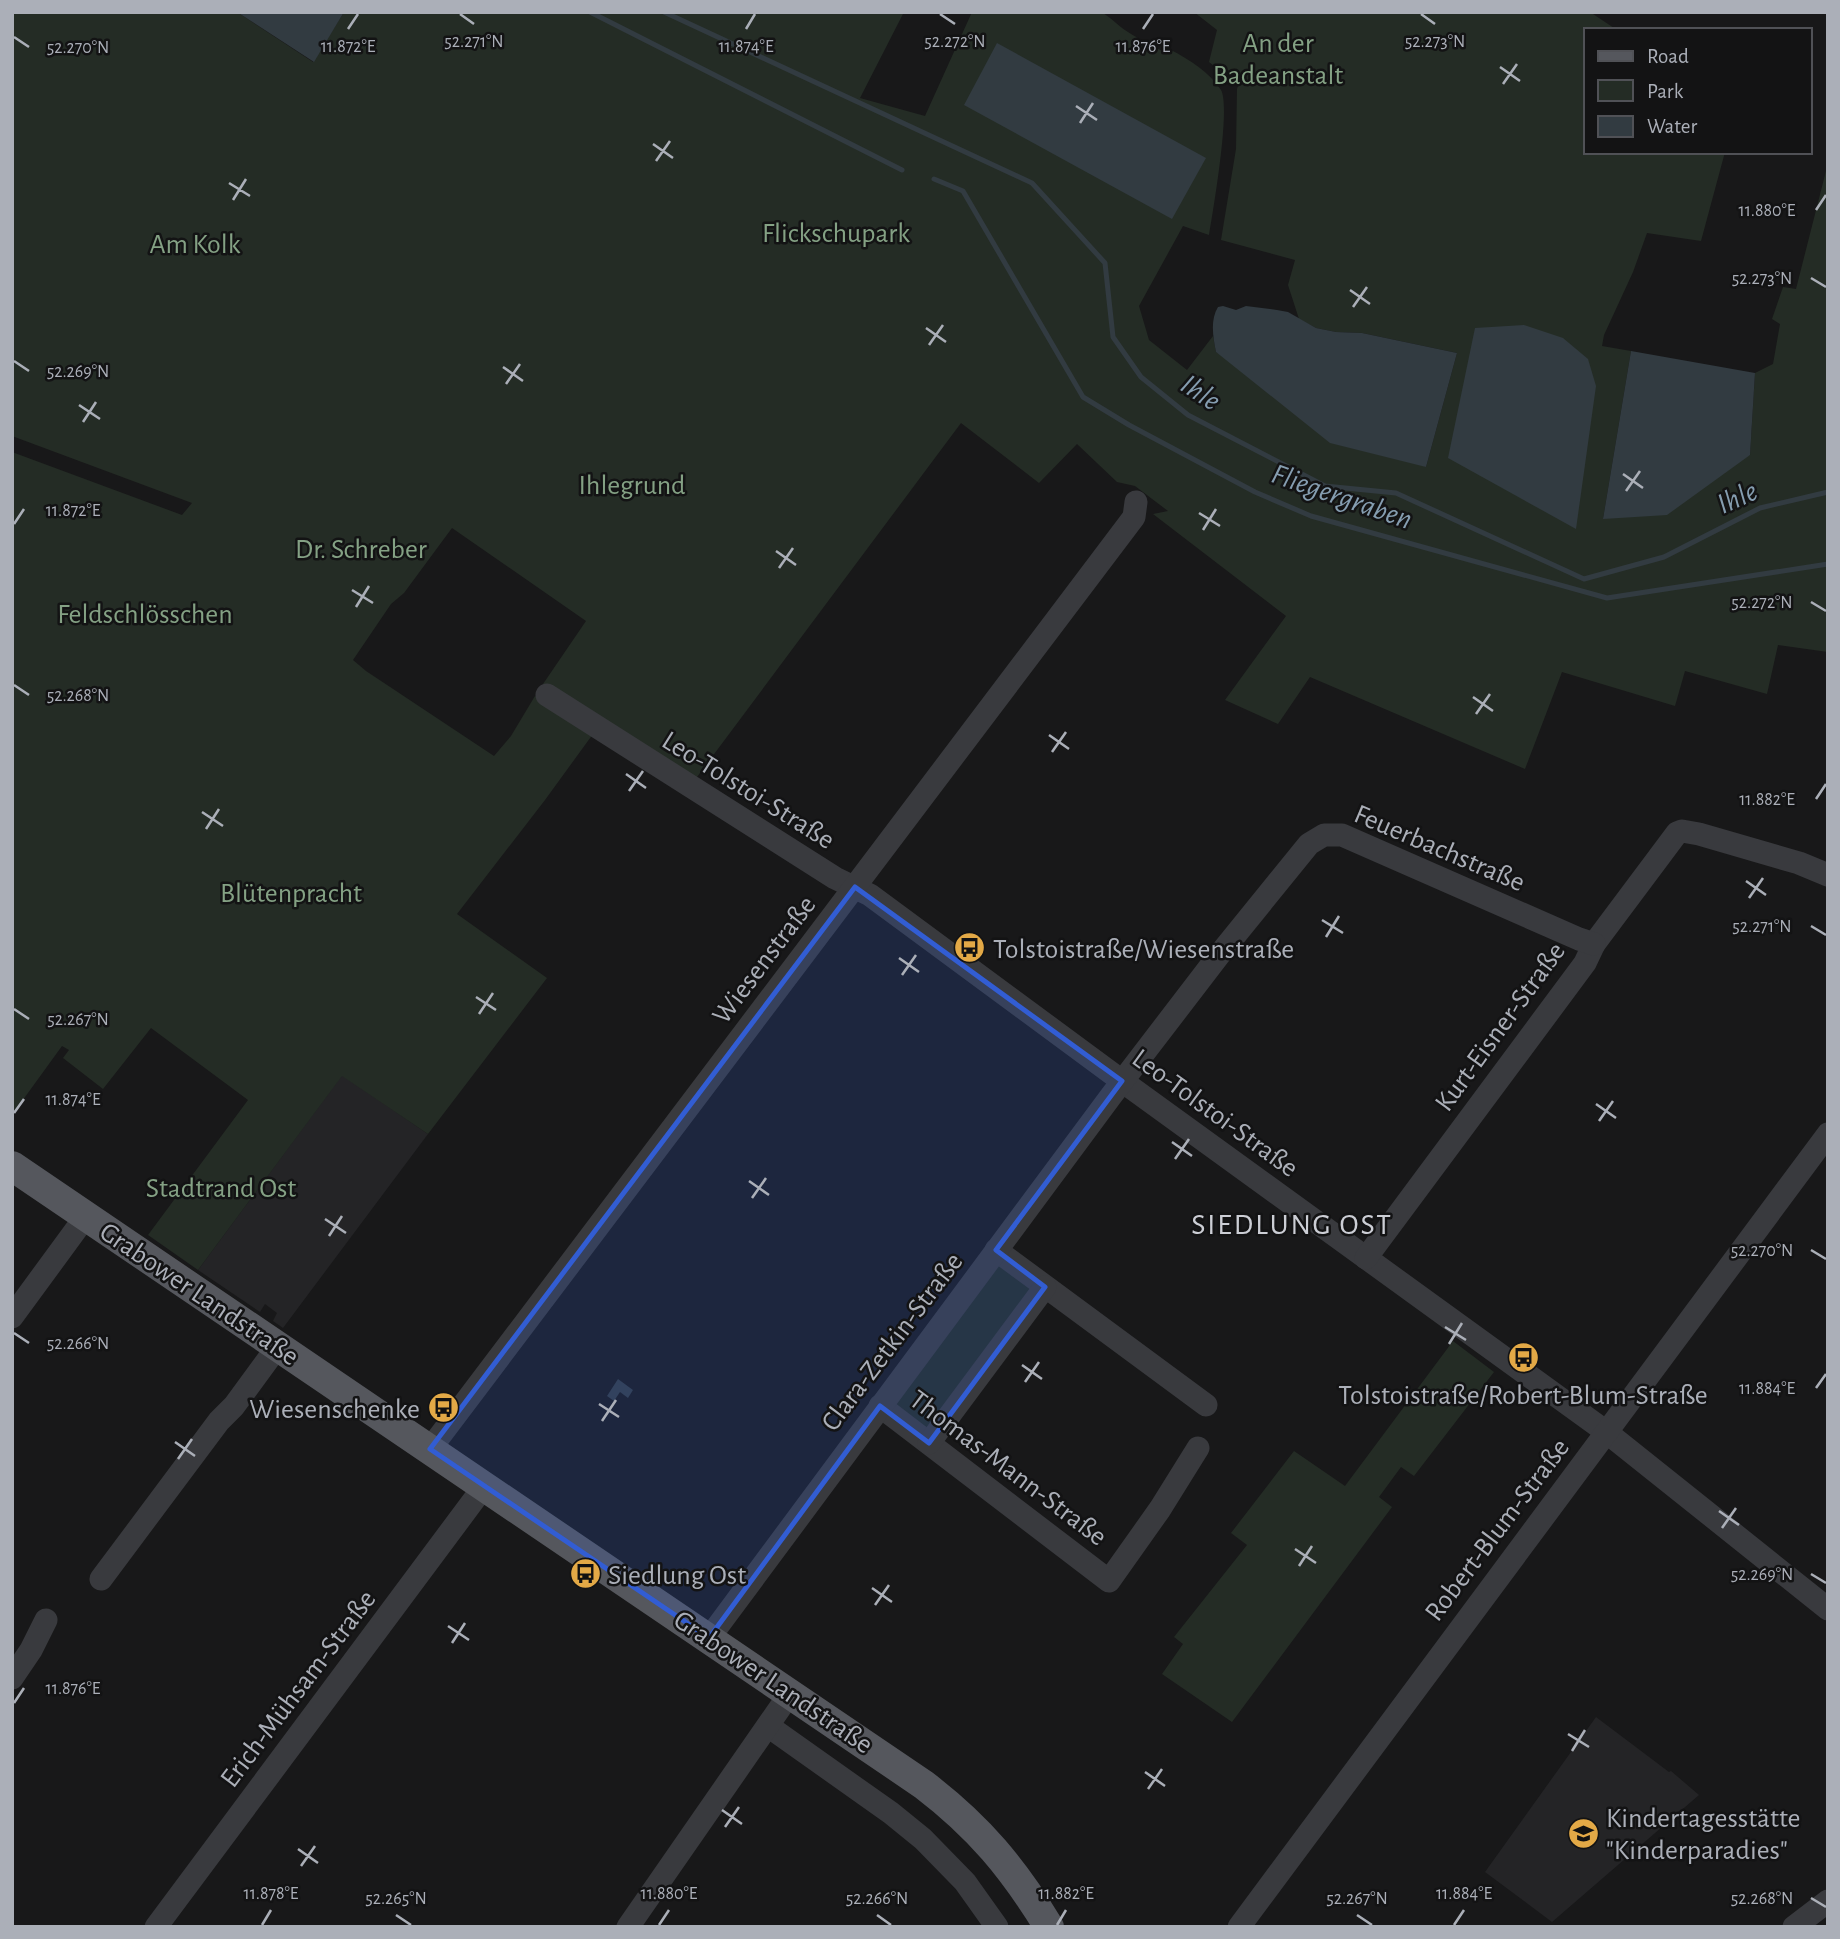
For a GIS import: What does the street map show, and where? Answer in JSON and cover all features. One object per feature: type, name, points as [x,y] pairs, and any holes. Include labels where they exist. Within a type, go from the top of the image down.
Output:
[{"type":"main road","name":"Grabower Landstraße","points":[[12,1166],[925,1785],[978,1830],[1002,1858],[1049,1927]]},
{"type":"street","name":"Wiesenstraße","points":[[430,1449],[1134,517],[1136,502]]},
{"type":"street","name":"Leo-Tolstoi-Straße","points":[[547,695],[835,878],[881,903],[1122,1082],[1605,1432],[1828,1609]]},
{"type":"street","name":"Kurt-Eisner-Straße","points":[[1366,1258],[1585,962],[1594,944],[1673,838],[1682,831],[1699,834],[1799,863],[1828,875]]},
{"type":"street","name":"Feuerbachstraße","points":[[1122,1082],[1298,856],[1309,844],[1324,835],[1342,835],[1594,944]]},
{"type":"street","name":"Clara-Zetkin-Straße","points":[[709,1638],[1122,1082]]},
{"type":"street","name":"Robert-Blum-Straße","points":[[1239,1927],[1828,1134]]},
{"type":"street","points":[[12,1317],[86,1216]]},
{"type":"street","points":[[996,1250],[1206,1405]]},
{"type":"street","points":[[929,1443],[1045,1287]]},
{"type":"street","points":[[101,1579],[278,1346]]},
{"type":"street","name":"Thomas-Mann-Straße","points":[[880,1406],[1109,1581],[1160,1509],[1198,1448]]},
{"type":"street","name":"Erich-Mühsam-Straße","points":[[156,1927],[485,1485]]},
{"type":"street","points":[[12,1678],[31,1650],[46,1620]]},
{"type":"street","points":[[628,1927],[790,1692]]},
{"type":"street","name":"Grabower Landstraße","points":[[768,1726],[891,1813],[923,1839],[965,1882],[997,1927]]},
{"type":"street","points":[[1794,1927],[1828,1901]]},
{"type":"highlighted area","points":[[855,887],[1122,1081],[996,1250],[1045,1287],[929,1443],[880,1406],[709,1638],[430,1449]]},
{"type":"shaded area","points":[[342,1075],[428,1134],[283,1328],[273,1321],[277,1313],[265,1304],[260,1312],[198,1270]]},
{"type":"shaded area","name":"Kindertagesstätte \"Kinderparadies\"","points":[[1596,1717],[1671,1771],[1699,1795],[1552,1922],[1485,1872]]},
{"type":"green space","points":[[12,12],[237,12],[313,62],[344,12],[904,12],[860,98],[925,116],[972,12],[1101,12],[1137,38],[1168,54],[1171,50],[1199,67],[1221,90],[1224,100],[1220,160],[1209,235],[1183,226],[1139,306],[1149,340],[1187,370],[1213,336],[1216,352],[1426,467],[1457,353],[1362,333],[1316,328],[1299,319],[1288,285],[1295,260],[1221,240],[1236,149],[1239,83],[1209,62],[1217,30],[1194,12],[1590,12],[1614,28],[1584,28],[1584,154],[1724,154],[1701,241],[1647,233],[1633,272],[1604,335],[1602,346],[1631,351],[1603,519],[1750,455],[1755,373],[1773,364],[1780,324],[1772,319],[1783,287],[1796,289],[1828,163],[1828,652],[1778,645],[1767,694],[1685,671],[1675,706],[1562,672],[1525,769],[1310,677],[1278,724],[1225,700],[1286,616],[1153,514],[1168,511],[1135,486],[1117,482],[1077,444],[1039,483],[961,423],[694,781],[543,684],[586,621],[452,528],[404,593],[391,604],[353,660],[494,756],[511,736],[535,696],[593,734],[457,914],[547,978],[428,1134],[342,1076],[198,1270],[148,1235],[248,1100],[151,1028],[103,1089],[63,1058],[69,1050],[62,1046],[12,1115],[12,452],[182,515],[192,503],[12,436]]},
{"type":"green space","points":[[1001,1263],[1033,1287],[931,1431],[896,1408],[894,1398]]},
{"type":"green space","points":[[1453,1341],[1494,1372],[1414,1476],[1401,1467],[1379,1497],[1392,1507],[1232,1722],[1162,1674],[1183,1644],[1174,1637],[1247,1545],[1231,1533],[1294,1451],[1345,1486]]},
{"type":"water","points":[[237,12],[344,12],[314,62]]},
{"type":"water","points":[[997,43],[1206,158],[1172,219],[964,105]]},
{"type":"water","points":[[1246,306],[1288,312],[1316,328],[1362,333],[1457,353],[1426,467],[1330,443],[1216,352],[1213,323],[1218,307],[1236,310]]},
{"type":"water","points":[[1524,325],[1563,338],[1588,359],[1596,386],[1576,529],[1448,458],[1475,328]]},
{"type":"water","points":[[1631,351],[1755,373],[1750,455],[1667,515],[1603,519]]},
{"type":"water","points":[[618,1379],[633,1390],[628,1398],[620,1392],[614,1401],[607,1396]]},
{"type":"waterway","name":"Fliegergraben","points":[[590,12],[902,170]]},
{"type":"waterway","name":"Ihle","points":[[664,12],[1032,183],[1105,263],[1113,337],[1141,377],[1188,415],[1325,486],[1396,493],[1584,579],[1664,557],[1760,508],[1828,492]]},
{"type":"waterway","name":"Fliegergraben","points":[[934,179],[963,191],[1083,397],[1129,425],[1255,492],[1311,516],[1607,598],[1828,564]]},
{"type":"place","name":"Tolstoistraße/Wiesenstraße","points":[[970,948]]},
{"type":"place","name":"Tolstoistraße/Robert-Blum-Straße","points":[[1523,1357]]},
{"type":"place","name":"Wiesenschenke","points":[[443,1408]]},
{"type":"place","name":"Siedlung Ost","points":[[585,1574]]},
{"type":"place","name":"Kindertagesstätte \"Kinderparadies\"","points":[[1583,1833]]},
{"type":"district","name":"SIEDLUNG OST","points":[[1292,1224]]},
{"type":"park label","name":"An der Badeanstalt","points":[[1278,58]]},
{"type":"park label","name":"Flickschupark","points":[[836,232]]},
{"type":"park label","name":"Am Kolk","points":[[195,243]]},
{"type":"park label","name":"Ihlegrund","points":[[632,484]]},
{"type":"park label","name":"Dr. Schreber","points":[[361,548]]},
{"type":"park label","name":"Feldschlösschen","points":[[145,613]]},
{"type":"park label","name":"Blütenpracht","points":[[291,892]]},
{"type":"park label","name":"Stadtrand Ost","points":[[221,1187]]}]
